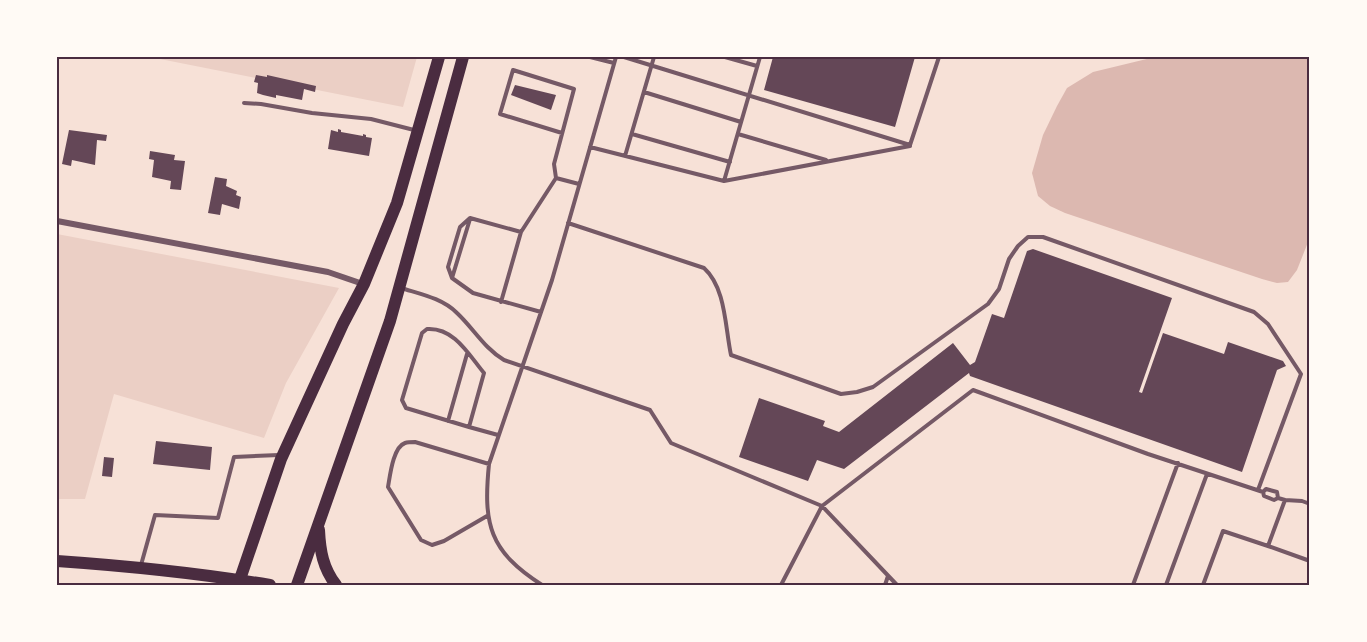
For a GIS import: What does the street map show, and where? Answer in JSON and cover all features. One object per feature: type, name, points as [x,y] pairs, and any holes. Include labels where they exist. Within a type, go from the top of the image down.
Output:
[{"type":"main road","points":[[239,582],[283,454],[364,284],[397,203],[439,57]]},
{"type":"main road","points":[[297,585],[400,287],[463,57]]},
{"type":"main road","points":[[319,523],[320,551],[326,570],[336,585]]},
{"type":"main road","points":[[57,561],[140,566],[270,585]]},
{"type":"street","points":[[57,221],[328,272],[364,284]]},
{"type":"lane","points":[[590,57],[614,63]]},
{"type":"lane","points":[[542,585],[508,559],[495,540],[487,516],[486,491],[489,464],[541,312],[616,57]]},
{"type":"lane","points":[[624,57],[910,146]]},
{"type":"lane","points":[[625,156],[654,57]]},
{"type":"lane","points":[[725,57],[758,66]]},
{"type":"lane","points":[[724,181],[760,57]]},
{"type":"lane","points":[[910,146],[939,57]]},
{"type":"lane","points":[[501,302],[521,232],[556,178],[554,164],[574,89],[513,70],[500,114],[562,133]]},
{"type":"lane","points":[[644,92],[741,122]]},
{"type":"lane","points":[[244,103],[371,119],[418,131]]},
{"type":"lane","points":[[632,134],[730,162]]},
{"type":"lane","points":[[738,134],[829,161]]},
{"type":"lane","points":[[590,147],[724,181],[910,146]]},
{"type":"lane","points":[[556,178],[579,184]]},
{"type":"lane","points":[[521,232],[470,218],[460,227],[448,267],[452,278],[473,292],[541,312]]},
{"type":"lane","points":[[568,223],[704,268],[713,276],[719,289],[731,355],[841,394],[873,387],[988,304],[999,289],[1018,246],[1028,237],[1043,237],[1254,312],[1268,324],[1301,374],[1260,491]]},
{"type":"lane","points":[[400,287],[437,299],[448,306],[457,313],[490,352],[504,360],[650,410],[671,443],[822,506],[897,585]]},
{"type":"lane","points":[[469,427],[484,374],[453,336],[442,331],[427,329],[422,333],[402,400],[403,404],[406,408],[448,421],[469,427],[498,435]]},
{"type":"lane","points":[[448,421],[468,354]]},
{"type":"lane","points":[[781,585],[822,506],[973,390],[1207,474],[1260,491],[1266,489],[1277,492],[1278,498],[1310,504]]},
{"type":"lane","points":[[487,516],[444,541],[432,545],[421,540],[388,487],[391,467],[398,448],[404,443],[415,442],[489,464]]},
{"type":"lane","points":[[140,566],[155,514],[218,518],[234,457],[283,454]]},
{"type":"lane","points":[[1133,585],[1178,463]]},
{"type":"lane","points":[[1166,585],[1207,474]]},
{"type":"lane","points":[[1269,546],[1285,500]]},
{"type":"lane","points":[[1203,585],[1222,531],[1310,561]]},
{"type":"lane","points":[[885,585],[888,576]]},
{"type":"shaded area","points":[[150,57],[417,57],[403,107]]},
{"type":"shaded area","points":[[1155,57],[1310,57],[1310,237],[1297,270],[1288,282],[1277,283],[1262,279],[1065,213],[1050,206],[1038,196],[1032,173],[1043,135],[1067,88],[1093,72]]},
{"type":"shaded area","points":[[57,234],[339,288],[286,383],[264,438],[114,394],[85,499],[57,499]]},
{"type":"building","points":[[773,57],[915,57],[895,127],[764,90]]},
{"type":"building","points":[[256,75],[267,77],[267,75],[316,86],[315,92],[304,89],[302,100],[263,95],[257,93],[258,83],[254,82]]},
{"type":"building","points":[[515,85],[556,95],[551,110],[511,95]]},
{"type":"building","points":[[338,129],[341,132],[363,136],[363,134],[372,138],[369,156],[328,149],[331,130],[338,132]]},
{"type":"building","points":[[69,130],[107,135],[106,141],[97,140],[95,165],[72,160],[71,166],[62,164]]},
{"type":"building","points":[[150,151],[175,155],[174,160],[185,161],[181,190],[170,189],[171,181],[152,177],[154,160],[149,159]]},
{"type":"building","points":[[215,177],[227,179],[226,186],[237,191],[236,195],[241,197],[239,209],[222,204],[220,215],[208,213]]},
{"type":"building","points":[[1033,249],[1172,298],[1139,392],[1142,393],[1163,333],[1224,354],[1228,342],[1283,361],[1286,366],[1277,370],[1242,472],[970,376],[969,373],[844,469],[817,460],[808,481],[739,457],[759,398],[825,421],[823,426],[839,432],[953,343],[970,365],[975,362],[992,314],[1004,318],[1027,251]]},
{"type":"building","points":[[156,441],[212,447],[210,470],[153,464]]},
{"type":"building","points":[[104,457],[114,458],[112,477],[102,476]]}]
